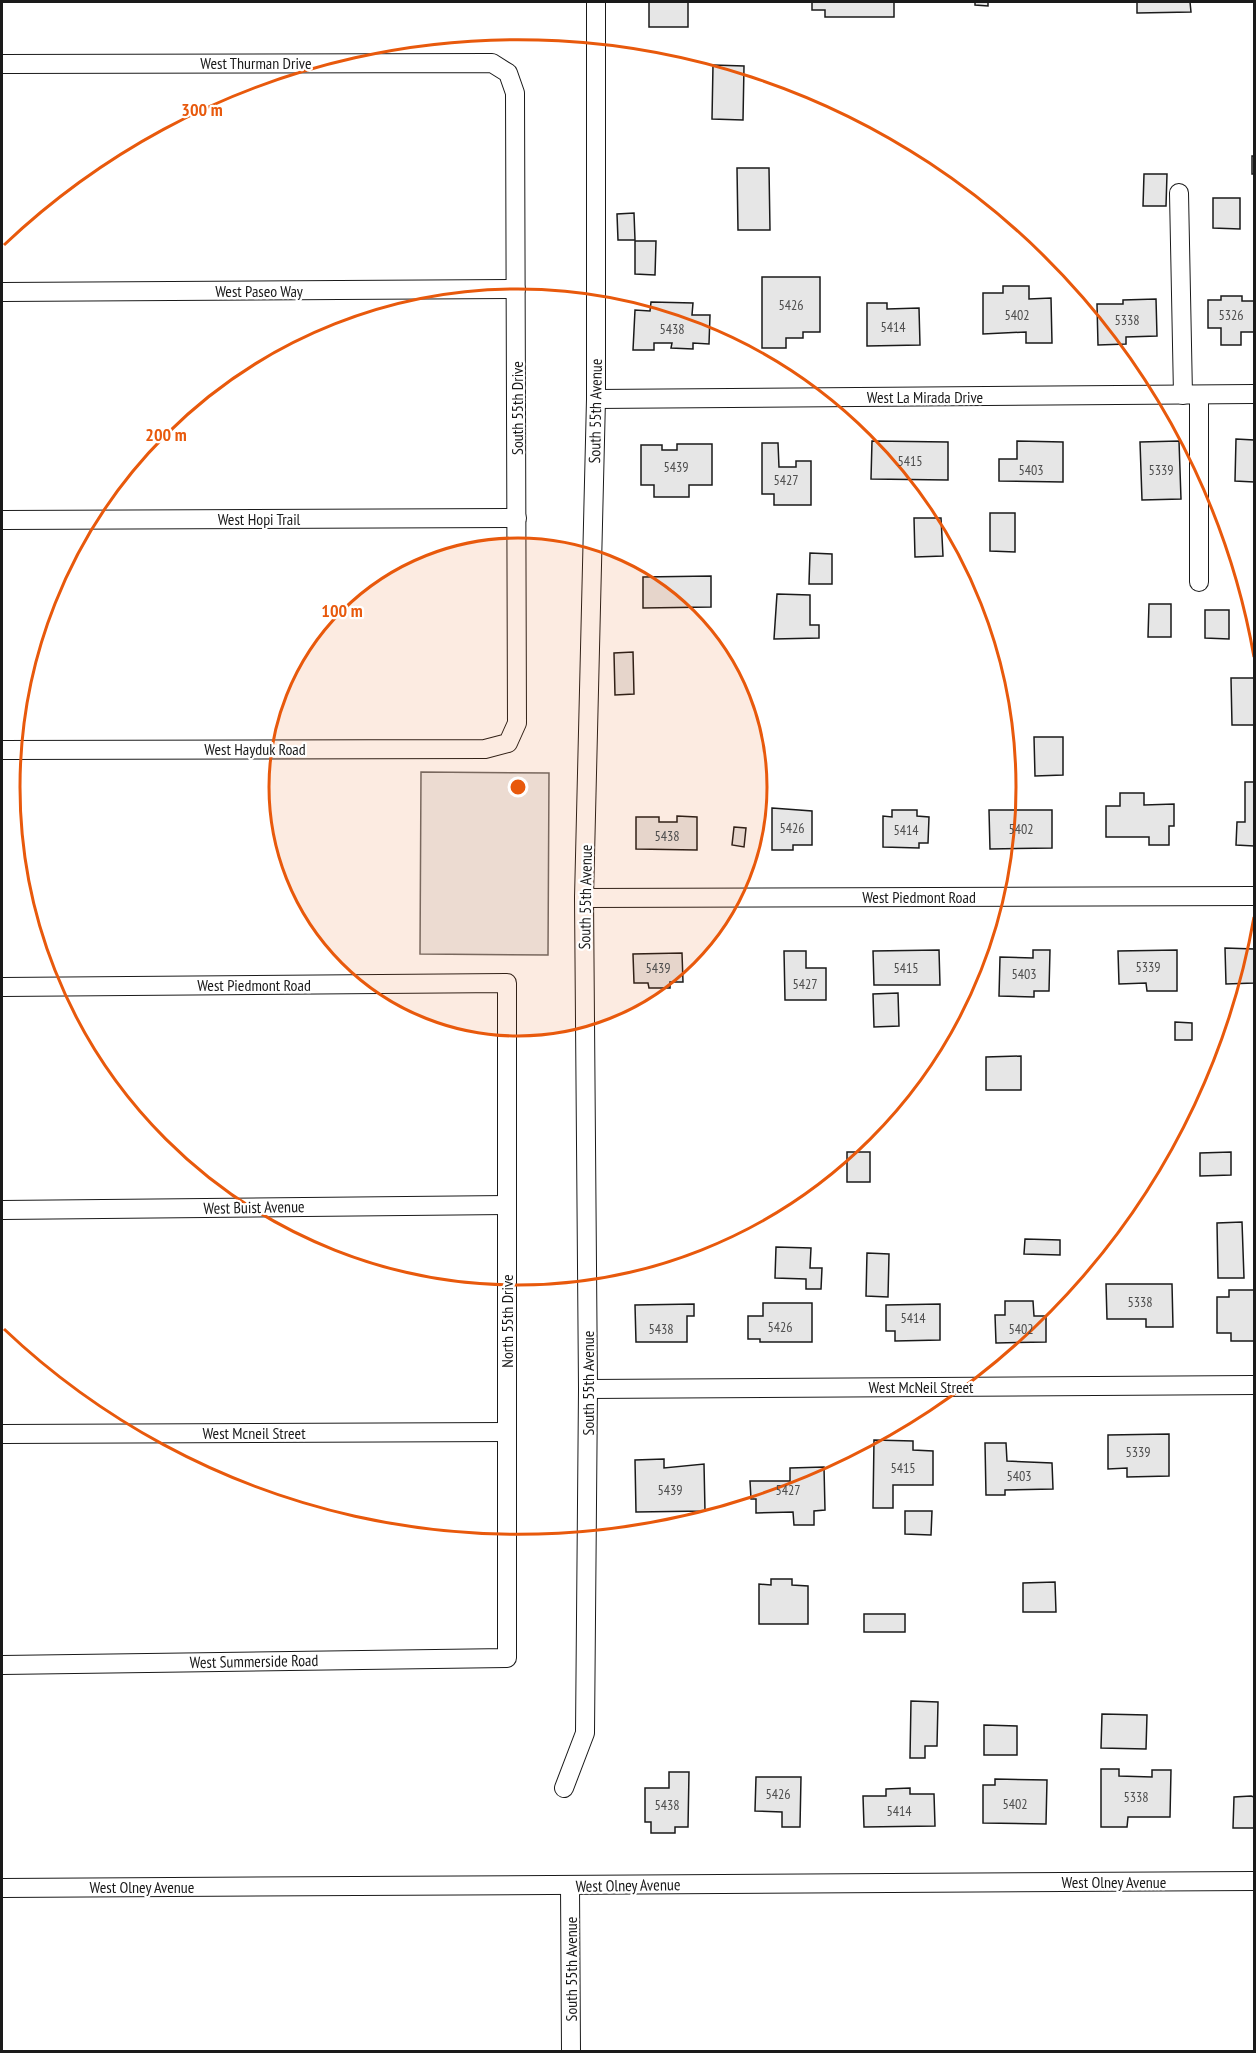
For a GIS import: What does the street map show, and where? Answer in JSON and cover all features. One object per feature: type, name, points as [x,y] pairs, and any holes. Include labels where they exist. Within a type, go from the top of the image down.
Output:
[{"type":"street","name":"South 55th Avenue","points":[[564,1788],[585,1733],[588,1389],[584,898],[596,399],[596,2]]},
{"type":"street","name":"West Thurman Drive","points":[[2,64],[492,63],[508,72]]},
{"type":"street","name":"South 55th Drive","points":[[508,72],[515,93],[517,518],[517,723],[508,743]]},
{"type":"street","points":[[1179,193],[1199,582]]},
{"type":"street","name":"West Paseo Way","points":[[2,292],[516,289]]},
{"type":"street","name":"West La Mirada Drive","points":[[596,399],[1254,394]]},
{"type":"street","name":"West Hopi Trail","points":[[2,520],[517,518]]},
{"type":"street","name":"West Hayduk Road","points":[[2,750],[485,749],[508,743]]},
{"type":"street","name":"West Piedmont Road","points":[[584,898],[1254,896]]},
{"type":"street","name":"West Piedmont Road","points":[[2,987],[507,983]]},
{"type":"street","name":"North 55th Drive","points":[[507,983],[507,1658]]},
{"type":"street","name":"West Buist Avenue","points":[[2,1210],[507,1205]]},
{"type":"street","name":"West McNeil Street","points":[[588,1389],[1254,1385]]},
{"type":"street","name":"West Mcneil Street","points":[[2,1434],[507,1432]]},
{"type":"street","name":"West Summerside Road","points":[[2,1665],[507,1658]]},
{"type":"street","name":"West Olney Avenue","points":[[2,1888],[1254,1881]]},
{"type":"street","name":"South 55th Avenue","points":[[570,1886],[571,2052]]},
{"type":"shaded area","points":[[421,772],[549,773],[548,955],[420,954]]},
{"type":"building","points":[[649,2],[688,2],[688,27],[649,27]]},
{"type":"building","points":[[812,2],[894,2],[894,17],[825,17],[825,10],[812,10]]},
{"type":"building","points":[[975,2],[988,2],[988,6],[975,5]]},
{"type":"building","points":[[1137,2],[1190,2],[1191,12],[1137,13]]},
{"type":"building","points":[[713,65],[744,66],[743,120],[712,119]]},
{"type":"building","points":[[1252,156],[1254,156],[1254,174],[1252,174]]},
{"type":"building","points":[[737,168],[769,168],[770,230],[738,230]]},
{"type":"building","points":[[1144,174],[1167,174],[1166,206],[1143,206]]},
{"type":"building","points":[[1213,198],[1240,198],[1240,229],[1213,228]]},
{"type":"building","points":[[634,213],[635,240],[618,240],[617,214]]},
{"type":"building","points":[[635,241],[656,241],[655,275],[635,274]]},
{"type":"building","points":[[762,277],[820,277],[820,332],[803,332],[803,338],[786,338],[786,348],[762,348]]},
{"type":"building","points":[[1003,286],[1029,286],[1029,299],[1051,298],[1052,343],[1026,343],[1026,332],[983,334],[983,293],[1003,293]]},
{"type":"building","points":[[1221,296],[1242,296],[1242,301],[1254,301],[1254,332],[1241,332],[1241,345],[1221,345],[1221,328],[1208,328],[1208,300],[1221,300]]},
{"type":"building","points":[[1156,299],[1157,336],[1126,337],[1126,344],[1098,345],[1097,304],[1123,304],[1123,300]]},
{"type":"building","points":[[651,302],[693,303],[692,315],[710,315],[709,344],[693,343],[693,349],[671,348],[672,343],[654,343],[654,350],[633,350],[635,310],[650,311]]},
{"type":"building","points":[[867,303],[887,303],[887,309],[919,308],[920,345],[867,346]]},
{"type":"building","points":[[1236,439],[1254,440],[1254,482],[1235,481]]},
{"type":"building","points":[[872,441],[948,442],[948,480],[871,479]]},
{"type":"building","points":[[1017,441],[1063,442],[1063,482],[999,481],[999,459],[1017,459]]},
{"type":"building","points":[[1179,441],[1181,499],[1142,500],[1140,442]]},
{"type":"building","points":[[762,443],[778,443],[779,467],[796,467],[796,461],[811,461],[811,505],[774,505],[774,494],[762,494]]},
{"type":"building","points":[[677,444],[712,444],[712,485],[689,485],[689,497],[654,497],[654,485],[641,485],[641,445],[662,445],[662,450],[677,450]]},
{"type":"building","points":[[990,513],[1015,513],[1015,552],[990,551]]},
{"type":"building","points":[[914,518],[941,518],[943,556],[915,557]]},
{"type":"building","points":[[810,553],[832,554],[832,584],[809,584]]},
{"type":"building","points":[[711,576],[711,607],[643,608],[643,577]]},
{"type":"building","points":[[777,594],[810,595],[810,625],[819,625],[819,638],[774,639]]},
{"type":"building","points":[[1149,604],[1171,604],[1171,637],[1148,637]]},
{"type":"building","points":[[1205,610],[1229,610],[1229,639],[1205,638]]},
{"type":"building","points":[[633,652],[634,694],[615,695],[614,653]]},
{"type":"building","points":[[1231,678],[1254,678],[1254,725],[1232,725]]},
{"type":"building","points":[[1034,737],[1063,737],[1063,775],[1035,776]]},
{"type":"building","points":[[1245,782],[1254,782],[1254,846],[1236,845],[1237,822],[1245,822]]},
{"type":"building","points":[[1120,793],[1144,793],[1144,805],[1174,804],[1174,826],[1169,826],[1169,845],[1149,845],[1149,837],[1106,837],[1106,806],[1120,806]]},
{"type":"building","points":[[772,808],[812,811],[812,845],[793,845],[793,850],[772,850]]},
{"type":"building","points":[[892,810],[917,810],[917,816],[929,817],[928,843],[919,843],[919,848],[883,847],[883,816],[892,817]]},
{"type":"building","points":[[989,810],[1052,810],[1052,848],[990,849]]},
{"type":"building","points":[[677,816],[697,817],[697,850],[636,849],[636,817],[659,817],[659,822],[677,822]]},
{"type":"building","points":[[734,827],[746,828],[744,847],[732,845]]},
{"type":"building","points":[[1225,948],[1254,949],[1254,983],[1226,984]]},
{"type":"building","points":[[939,950],[940,985],[874,985],[873,951]]},
{"type":"building","points":[[1033,950],[1050,950],[1049,991],[1034,991],[1034,997],[999,996],[1000,957],[1033,958]]},
{"type":"building","points":[[1177,950],[1177,991],[1147,991],[1146,983],[1119,984],[1118,951]]},
{"type":"building","points":[[784,951],[806,951],[806,968],[826,968],[826,1000],[785,1000]]},
{"type":"building","points":[[682,953],[683,982],[670,982],[670,988],[649,988],[648,983],[634,983],[633,954]]},
{"type":"building","points":[[898,993],[899,1026],[874,1027],[873,994]]},
{"type":"building","points":[[1175,1022],[1192,1023],[1192,1040],[1175,1040]]},
{"type":"building","points":[[1021,1056],[1021,1090],[986,1090],[986,1057]]},
{"type":"building","points":[[847,1152],[870,1152],[870,1182],[847,1182]]},
{"type":"building","points":[[1231,1152],[1231,1175],[1200,1176],[1200,1153]]},
{"type":"building","points":[[1242,1222],[1244,1278],[1218,1278],[1217,1223]]},
{"type":"building","points":[[1025,1239],[1060,1240],[1060,1255],[1024,1254]]},
{"type":"building","points":[[776,1247],[811,1248],[810,1268],[822,1268],[821,1289],[806,1289],[806,1279],[775,1278]]},
{"type":"building","points":[[867,1253],[889,1254],[888,1297],[866,1296]]},
{"type":"building","points":[[1106,1284],[1172,1284],[1173,1327],[1146,1327],[1146,1319],[1107,1319]]},
{"type":"building","points":[[1229,1290],[1254,1290],[1254,1341],[1231,1341],[1231,1333],[1217,1333],[1217,1297],[1229,1297]]},
{"type":"building","points":[[1005,1301],[1033,1301],[1034,1316],[1046,1316],[1046,1342],[996,1343],[995,1315],[1005,1315]]},
{"type":"building","points":[[763,1303],[812,1303],[812,1342],[760,1342],[760,1339],[748,1339],[748,1316],[763,1316]]},
{"type":"building","points":[[694,1304],[694,1316],[687,1316],[687,1342],[636,1342],[635,1305]]},
{"type":"building","points":[[940,1304],[940,1340],[895,1341],[895,1331],[886,1331],[886,1305]]},
{"type":"building","points":[[1169,1434],[1169,1476],[1127,1477],[1127,1468],[1108,1469],[1108,1435]]},
{"type":"building","points":[[874,1440],[913,1441],[913,1450],[933,1451],[933,1485],[893,1485],[893,1508],[873,1508]]},
{"type":"building","points":[[985,1443],[1006,1443],[1007,1461],[1052,1463],[1053,1489],[1005,1490],[1005,1495],[986,1495]]},
{"type":"building","points":[[664,1459],[664,1468],[704,1464],[705,1511],[636,1512],[635,1460]]},
{"type":"building","points":[[824,1467],[825,1510],[814,1511],[814,1525],[794,1525],[793,1512],[756,1513],[756,1499],[751,1499],[750,1481],[790,1481],[790,1468]]},
{"type":"building","points":[[905,1511],[932,1511],[931,1535],[905,1534]]},
{"type":"building","points":[[771,1579],[792,1579],[792,1585],[808,1586],[808,1624],[759,1624],[759,1584],[771,1585]]},
{"type":"building","points":[[1055,1582],[1056,1612],[1023,1612],[1023,1583]]},
{"type":"building","points":[[864,1614],[905,1614],[905,1632],[864,1632]]},
{"type":"building","points":[[911,1701],[938,1702],[937,1746],[925,1746],[925,1758],[910,1758]]},
{"type":"building","points":[[1102,1714],[1147,1715],[1146,1749],[1101,1748]]},
{"type":"building","points":[[984,1725],[1017,1726],[1017,1755],[984,1755]]},
{"type":"building","points":[[1101,1769],[1119,1769],[1119,1776],[1152,1777],[1152,1770],[1171,1770],[1170,1817],[1128,1817],[1127,1827],[1101,1827]]},
{"type":"building","points":[[669,1772],[689,1772],[688,1827],[675,1827],[675,1833],[651,1833],[651,1822],[645,1822],[645,1788],[669,1788]]},
{"type":"building","points":[[756,1777],[801,1777],[800,1827],[782,1827],[782,1812],[755,1811]]},
{"type":"building","points":[[995,1779],[1047,1780],[1046,1824],[983,1823],[983,1785],[995,1785]]},
{"type":"building","points":[[910,1788],[910,1794],[934,1794],[935,1826],[864,1827],[863,1796],[886,1796],[886,1789]]},
{"type":"building","points":[[1234,1797],[1254,1797],[1254,1828],[1233,1828]]}]
